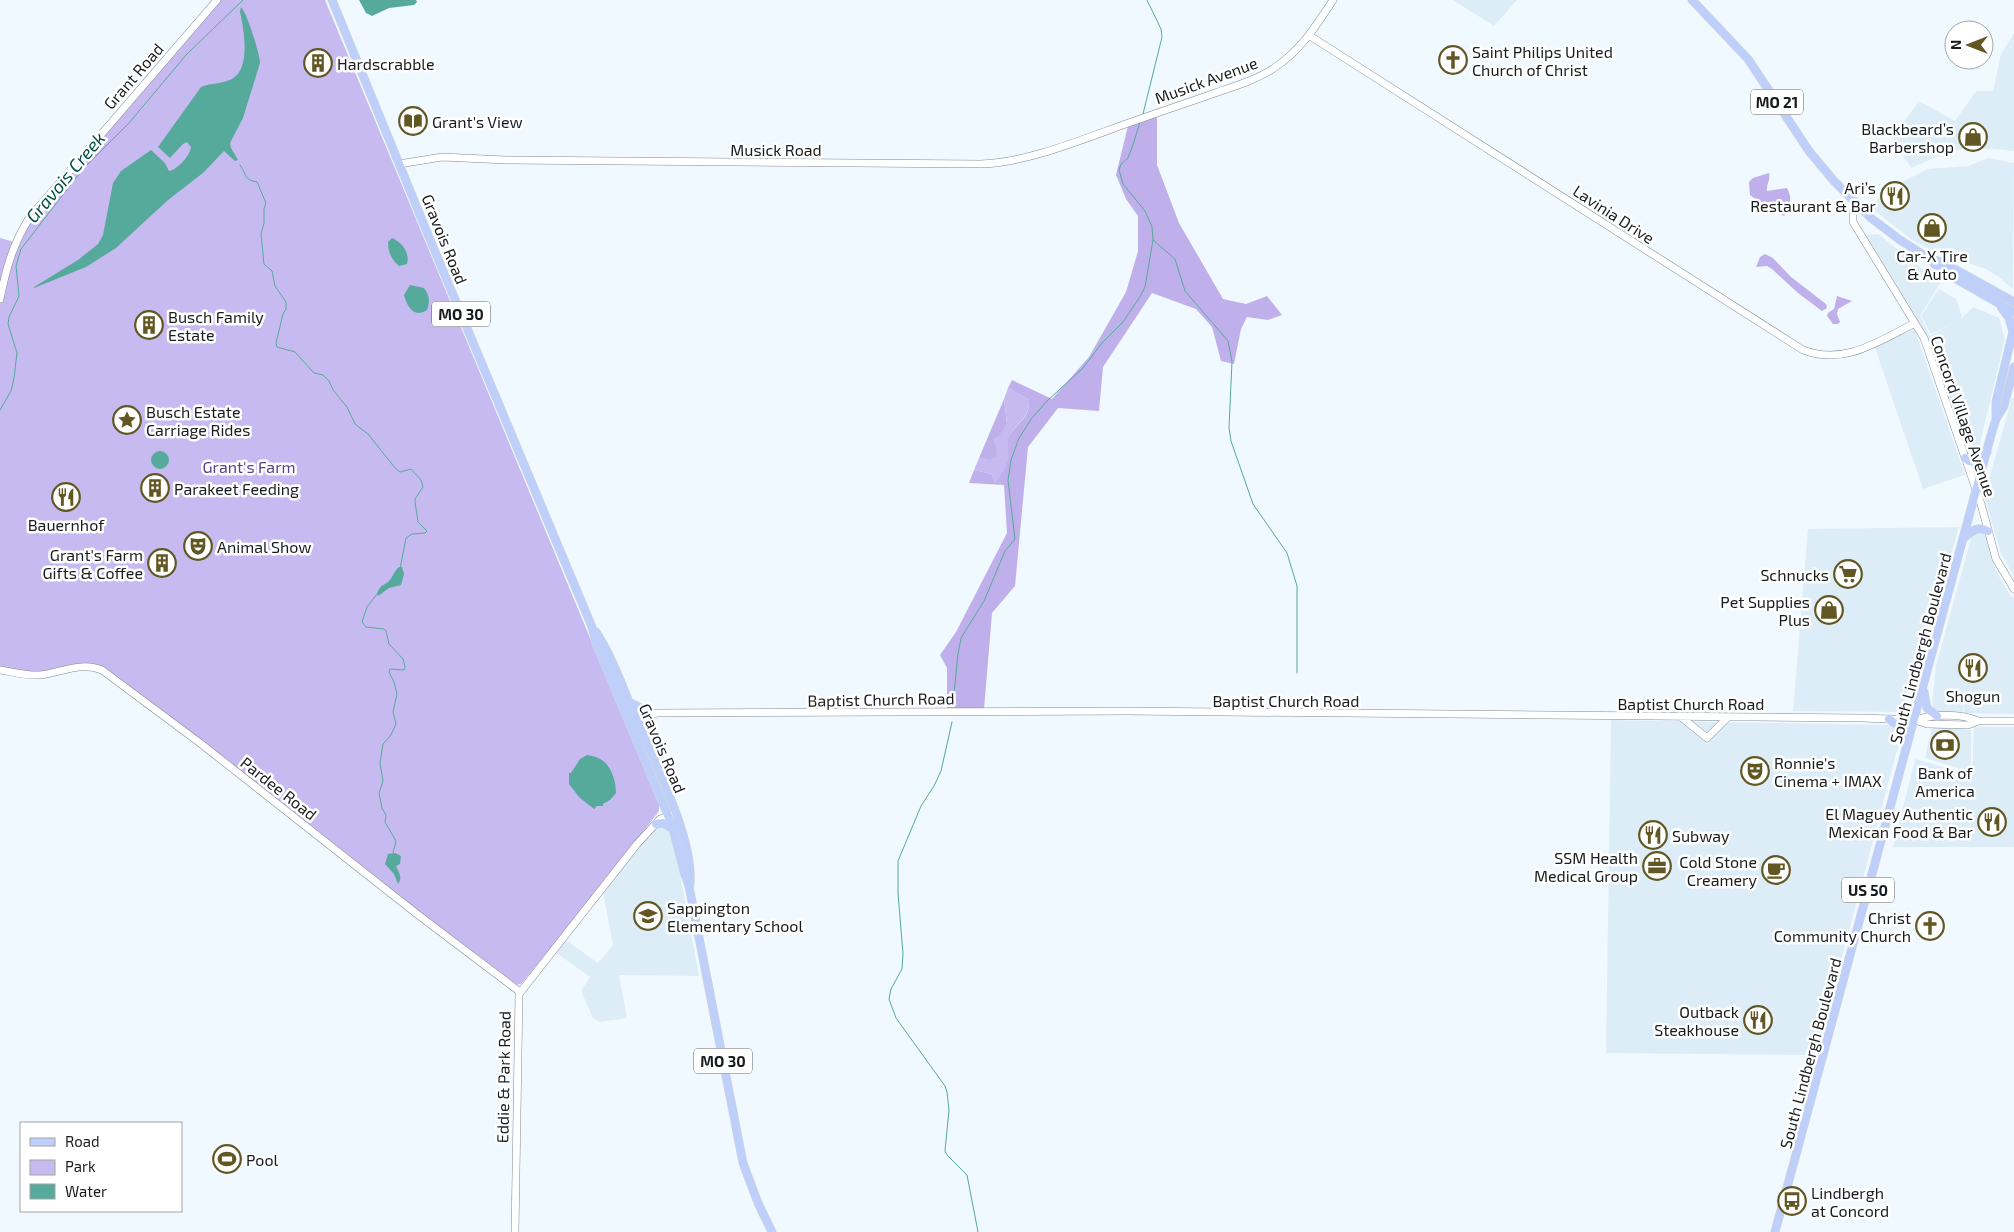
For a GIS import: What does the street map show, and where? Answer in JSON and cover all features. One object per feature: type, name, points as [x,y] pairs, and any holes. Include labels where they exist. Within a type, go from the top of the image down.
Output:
[{"type":"main road","name":"Gravois Road","points":[[332,0],[592,626],[596,643],[631,717],[684,840],[691,870],[690,886]]},
{"type":"main road","name":"MO 21","points":[[1692,0],[1748,59],[1816,160],[1858,206],[1889,232],[1930,259],[1939,269],[2014,312]]},
{"type":"main road","name":"MO 21","points":[[1930,259],[1942,262],[2014,302]]},
{"type":"main road","points":[[2005,297],[2014,295]]},
{"type":"main road","points":[[1999,303],[2013,329]]},
{"type":"main road","name":"South Lindbergh Boulevard","points":[[1775,1232],[1977,493],[1996,419],[1996,402],[2013,329]]},
{"type":"main road","name":"South Lindbergh Boulevard","points":[[1996,419],[2004,406],[2014,367]]},
{"type":"main road","points":[[1965,458],[1969,461],[1976,461],[1987,452]]},
{"type":"main road","points":[[1965,537],[1976,528],[1983,528],[1988,531]]},
{"type":"main road","name":"Gravois Road","points":[[592,626],[602,641],[629,702],[631,717],[641,730],[671,813],[684,872],[690,886],[741,1153],[752,1188],[772,1232]]},
{"type":"main road","points":[[1923,690],[1927,708],[1936,716]]},
{"type":"main road","points":[[629,702],[647,713],[642,722],[641,730]]},
{"type":"main road","points":[[1890,719],[1902,729],[1907,748]]},
{"type":"main road","points":[[656,824],[663,823],[673,829]]},
{"type":"street","name":"Grant Road","points":[[0,299],[6,268],[12,252],[20,232],[36,209],[217,0]]},
{"type":"street","name":"Musick Avenue","points":[[1147,116],[1260,76],[1290,56],[1310,36],[1333,0]]},
{"type":"street","name":"Lavinia Drive","points":[[1310,36],[1803,350],[1823,356],[1848,354],[1915,323]]},
{"type":"street","name":"Musick Road","points":[[399,164],[442,157],[485,160],[612,162],[995,163],[1022,158],[1147,116]]},
{"type":"street","name":"Concord Village Avenue","points":[[1858,206],[1852,216],[1854,224],[1915,323],[1929,351],[1998,562],[2014,589]]},
{"type":"street","name":"Pardee Road","points":[[0,670],[36,675],[85,666],[102,670],[184,731],[417,914],[520,992]]},
{"type":"street","name":"Baptist Church Road","points":[[631,717],[647,713],[1127,712],[1890,719],[1915,720],[1927,724],[1968,725],[1978,721],[2014,721]]},
{"type":"street","name":"Baptist Church Road","points":[[1915,720],[1927,716],[1968,716],[1978,721]]},
{"type":"street","points":[[1681,717],[1707,738],[1728,717]]},
{"type":"street","name":"Eddie & Park Road","points":[[637,844],[656,817],[671,813]]},
{"type":"street","name":"Eddie & Park Road","points":[[515,1232],[517,1005],[520,992],[637,844],[656,824],[671,813]]},
{"type":"shaded area","points":[[1453,0],[1517,0],[1494,26]]},
{"type":"shaded area","points":[[2014,33],[2014,151],[1963,149],[1943,154],[1911,168],[1892,138],[1919,101],[1955,121],[1976,91],[1993,91],[2001,54]]},
{"type":"shaded area","points":[[1157,116],[1157,165],[1179,223],[1223,299],[1246,304],[1267,296],[1282,315],[1268,320],[1247,317],[1241,329],[1234,364],[1221,361],[1212,327],[1196,309],[1152,293],[1103,367],[1099,411],[1058,408],[1028,447],[1015,586],[992,613],[984,709],[947,708],[947,668],[940,655],[956,632],[1007,533],[1004,485],[969,483],[974,470],[992,474],[995,483],[1006,465],[1009,437],[1026,415],[1029,406],[1029,400],[1008,388],[1012,380],[1052,399],[1089,357],[1126,292],[1138,251],[1138,216],[1126,199],[1116,175],[1128,126]]},
{"type":"shaded area","points":[[1988,158],[2014,163],[2013,289],[1986,269],[1938,253],[1912,240],[1869,206],[1904,181],[1928,169],[1968,166]]},
{"type":"shaded area","points":[[1769,173],[1767,191],[1787,188],[1789,192],[1790,202],[1784,216],[1767,208],[1750,195],[1749,182],[1753,178]]},
{"type":"shaded area","points":[[1878,234],[1940,283],[1920,316],[1930,336],[1951,324],[1931,334],[1921,316],[1939,289],[1956,299],[1962,316],[1959,319],[1973,307],[1999,318],[2005,339],[1977,456],[1969,455],[1965,451],[1944,382],[1925,332],[1866,235]]},
{"type":"shaded area","points":[[1765,254],[1773,258],[1791,277],[1826,304],[1827,308],[1822,311],[1767,266],[1756,267],[1760,257]]},
{"type":"shaded area","points":[[1837,296],[1852,301],[1838,309],[1837,314],[1840,322],[1833,324],[1827,316],[1834,309]]},
{"type":"shaded area","points":[[1914,328],[1965,475],[1923,489],[1874,345]]},
{"type":"shaded area","points":[[2012,398],[2014,398],[2014,577],[2001,553],[1984,497]]},
{"type":"shaded area","points":[[1004,399],[1007,424],[999,436],[994,439],[997,448],[996,457],[988,460],[979,458]]},
{"type":"shaded area","points":[[1959,527],[1908,708],[1898,712],[1793,711],[1808,529]]},
{"type":"shaded area","points":[[1982,531],[1987,537],[1996,571],[2014,598],[2014,714],[1964,713],[1965,683],[1963,712],[1934,712],[1932,702],[1936,666],[1972,535]]},
{"type":"shaded area","points":[[1611,720],[1893,725],[1897,727],[1901,734],[1900,739],[1816,1055],[1606,1053]]},
{"type":"shaded area","points":[[1932,727],[1971,730],[1971,772],[1925,758]]},
{"type":"shaded area","points":[[1974,727],[2014,727],[2014,847],[1893,847],[1915,759],[1972,775]]},
{"type":"shaded area","name":"Sappington Elementary School","points":[[662,825],[670,831],[677,857],[699,976],[619,975],[627,1018],[600,1022],[593,1018],[581,991],[590,977],[555,952],[566,940],[598,963],[613,945],[603,892],[657,826]]},
{"type":"green space","name":"Grant's Farm","points":[[221,0],[325,0],[659,804],[659,811],[596,893],[521,984],[515,985],[97,665],[84,663],[34,673],[0,667],[0,238],[18,243],[27,225]]},
{"type":"green space","points":[[1008,388],[1029,400],[1029,406],[1026,415],[1014,428],[1009,437],[1007,463],[995,484],[992,474],[974,470],[979,458],[988,460],[997,448],[994,439],[1007,424],[1004,399]]},
{"type":"water","points":[[359,0],[416,0],[417,2],[414,5],[389,8],[372,16],[366,13]]},
{"type":"water","points":[[241,7],[253,34],[260,63],[243,118],[230,143],[238,160],[235,161],[224,151],[203,173],[168,200],[116,248],[86,267],[34,288],[78,260],[98,244],[103,235],[113,183],[121,171],[151,150],[165,163],[169,171],[176,168],[186,158],[191,147],[187,142],[170,158],[158,147],[201,87],[228,81],[238,74],[242,67],[245,49]]},
{"type":"water","points":[[392,238],[405,249],[408,260],[407,264],[399,266],[392,258],[388,242]]},
{"type":"water","points":[[410,285],[424,288],[429,299],[427,310],[418,313],[409,307],[404,295]]},
{"type":"water","points":[[156,451],[164,451],[169,456],[167,467],[156,469],[151,464],[151,456]]},
{"type":"water","points":[[399,567],[402,567],[404,574],[401,585],[389,588],[378,596],[377,593],[380,587],[389,581]]},
{"type":"water","points":[[587,755],[603,760],[612,773],[616,788],[616,793],[610,800],[603,804],[603,806],[597,806],[594,809],[579,797],[569,784],[569,773],[571,773],[580,759]]},
{"type":"water","points":[[395,853],[401,856],[400,864],[396,866],[400,877],[398,884],[394,874],[385,864],[388,854]]},
{"type":"waterway","name":"Gravois Creek","points":[[0,410],[11,391],[14,378],[17,353],[8,324],[9,317],[19,296],[16,266],[21,249],[82,170],[129,123],[186,55],[243,0]]},
{"type":"waterway","points":[[1143,114],[1162,37],[1161,29],[1147,0]]},
{"type":"waterway","points":[[953,703],[961,638],[984,601],[1005,551],[1015,539],[1008,480],[1011,460],[1019,438],[1032,418],[1047,401],[1083,368],[1102,343],[1123,322],[1145,287],[1153,240],[1152,227],[1145,211],[1123,184],[1119,170],[1121,164],[1128,158],[1140,122]]},
{"type":"waterway","points":[[240,165],[248,178],[257,182],[266,203],[261,234],[264,264],[272,271],[275,286],[286,302],[286,309],[276,343],[277,347],[295,352],[314,373],[323,375],[347,407],[355,424],[368,434],[395,468],[400,472],[411,469],[421,480],[423,487],[415,502],[418,522],[427,531],[425,533],[412,534],[406,538],[400,569]]},
{"type":"waterway","points":[[1153,240],[1175,259],[1185,291],[1228,341],[1232,361],[1229,428],[1231,441],[1253,504],[1287,553],[1297,586],[1297,673]]},
{"type":"waterway","points":[[377,594],[367,607],[362,622],[366,627],[384,629],[386,631],[389,644],[403,659],[405,667],[404,670],[390,669],[389,672],[397,694],[393,712],[396,724],[391,735],[383,744],[380,763],[383,781],[379,793],[382,808],[386,815],[385,822],[396,841],[393,853]]},
{"type":"waterway","points":[[952,722],[941,771],[921,806],[898,861],[898,893],[903,954],[902,969],[891,989],[889,999],[896,1018],[945,1086],[949,1110],[945,1151],[967,1175],[978,1232]]},
{"type":"place","name":"Saint Philips United Church of Christ","points":[[1453,60]]},
{"type":"place","name":"Hardscrabble","points":[[318,63]]},
{"type":"place","name":"Grant's View","points":[[413,121]]},
{"type":"place","name":"Blackbeard’s Barbershop","points":[[1973,137]]},
{"type":"place","name":"Ari’s Restaurant & Bar","points":[[1895,196]]},
{"type":"place","name":"Car-X Tire & Auto","points":[[1932,228]]},
{"type":"place","name":"Busch Family Estate","points":[[149,325]]},
{"type":"place","name":"Busch Estate Carriage Rides","points":[[127,420]]},
{"type":"place","name":"Parakeet Feeding","points":[[155,488]]},
{"type":"place","name":"Bauernhof","points":[[66,497]]},
{"type":"place","name":"Animal Show","points":[[198,546]]},
{"type":"place","name":"Grant's Farm Gifts & Coffee","points":[[162,563]]},
{"type":"place","name":"Schnucks","points":[[1848,574]]},
{"type":"place","name":"Pet Supplies Plus","points":[[1829,610]]},
{"type":"place","name":"Shogun","points":[[1973,668]]},
{"type":"place","name":"Bank of America","points":[[1945,745]]},
{"type":"place","name":"Ronnie's Cinema + IMAX","points":[[1755,771]]},
{"type":"place","name":"El Maguey Authentic Mexican Food & Bar","points":[[1992,822]]},
{"type":"place","name":"Subway","points":[[1653,835]]},
{"type":"place","name":"SSM Health Medical Group","points":[[1657,866]]},
{"type":"place","name":"Cold Stone Creamery","points":[[1776,870]]},
{"type":"place","name":"Sappington Elementary School","points":[[648,916]]},
{"type":"place","name":"Christ Community Church","points":[[1930,926]]},
{"type":"place","name":"Outback Steakhouse","points":[[1758,1020]]},
{"type":"place","name":"Pool","points":[[227,1159]]},
{"type":"place","name":"Lindbergh at Concord","points":[[1792,1201]]}]
